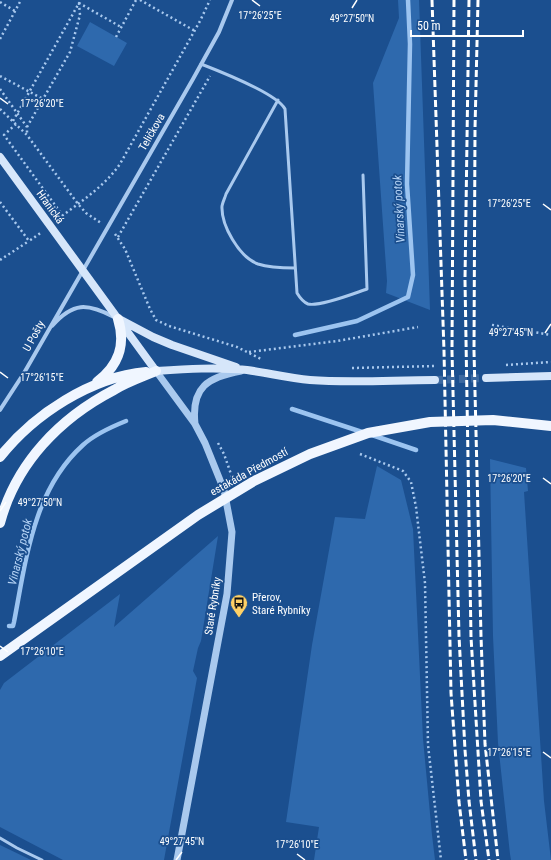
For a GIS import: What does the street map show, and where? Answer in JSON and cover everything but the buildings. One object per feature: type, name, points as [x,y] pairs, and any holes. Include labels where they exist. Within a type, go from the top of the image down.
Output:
[{"type":"main road","name":"Hranická","points":[[0,157],[156,371]]},
{"type":"main road","points":[[118,319],[153,338],[246,370]]},
{"type":"main road","points":[[0,457],[34,424],[70,398],[89,387],[105,375],[111,368],[121,349],[122,336],[118,319]]},
{"type":"main road","points":[[89,387],[125,375],[197,368],[246,370],[309,380],[435,380]]},
{"type":"main road","points":[[0,523],[16,482],[36,452],[55,431],[70,417],[88,405],[114,390],[156,371]]},
{"type":"main road","points":[[486,378],[551,376]]},
{"type":"main road","name":"estakáda Předmostí","points":[[0,656],[198,515],[254,481],[310,454],[368,433],[430,422],[493,420],[551,426]]},
{"type":"street","name":"Teličkova","points":[[83,270],[219,32],[232,0]]},
{"type":"street","name":"U Pošty","points":[[0,410],[16,386],[83,270]]},
{"type":"street","points":[[45,334],[63,315],[80,307],[88,306],[118,319]]},
{"type":"street","points":[[195,424],[193,412],[195,401],[204,385],[216,377],[246,370]]},
{"type":"street","name":"Staré Rybníky","points":[[156,371],[195,424],[205,443],[224,490],[230,516],[232,539],[227,594],[177,860]]},
{"type":"lane","points":[[201,64],[243,82],[278,100],[284,106],[286,112],[297,293],[304,302],[309,304],[320,304],[367,289],[363,175]]},
{"type":"lane","points":[[278,100],[226,194],[222,206],[223,213],[234,242],[246,257],[259,264],[274,268],[295,268]]},
{"type":"lane","points":[[0,838],[42,860]]},
{"type":"path","points":[[0,38],[21,0]]},
{"type":"path","points":[[116,37],[136,0]]},
{"type":"path","points":[[140,0],[195,31]]},
{"type":"path","points":[[78,204],[111,176],[120,164],[195,31],[210,0]]},
{"type":"path","points":[[80,1],[121,27]]},
{"type":"path","points":[[13,121],[80,1]]},
{"type":"path","points":[[27,135],[27,127],[70,52],[80,15],[80,1]]},
{"type":"path","points":[[0,2],[15,11]]},
{"type":"path","points":[[118,237],[214,69]]},
{"type":"path","points":[[0,76],[43,99]]},
{"type":"path","points":[[0,89],[27,127]]},
{"type":"path","points":[[0,109],[27,135],[78,204],[93,218],[118,237],[125,249],[156,320],[169,326],[237,347],[256,357],[266,360]]},
{"type":"path","points":[[16,124],[4,135],[62,216]]},
{"type":"path","points":[[0,260],[28,242]]},
{"type":"path","points":[[492,325],[551,335]]},
{"type":"path","points":[[249,352],[337,341],[418,327]]},
{"type":"path","points":[[500,365],[551,362]]},
{"type":"path","points":[[350,369],[435,366]]},
{"type":"path","points":[[360,454],[403,471],[411,482],[416,507],[425,583],[428,744],[441,860]]},
{"type":"shaded area","points":[[398,0],[419,0],[430,310],[386,293],[387,281],[373,83],[399,18]]},
{"type":"shaded area","points":[[90,22],[127,43],[114,66],[77,46]]},
{"type":"shaded area","points":[[490,459],[526,468],[528,491],[524,492],[544,801],[551,860],[511,860],[510,854],[498,743],[493,636]]},
{"type":"shaded area","points":[[377,466],[401,480],[413,529],[423,739],[435,860],[314,860],[319,827],[286,822],[312,645],[335,517],[365,519]]},
{"type":"shaded area","points":[[218,536],[201,641],[193,671],[197,678],[164,860],[63,860],[0,827],[0,690],[4,683],[120,594],[114,627]]},
{"type":"shaded area","points":[[0,845],[31,860],[0,860]]},
{"type":"waterway","name":"Vinarský potok","points":[[295,335],[357,321],[408,297],[413,275],[407,184],[410,44],[408,0]]},
{"type":"waterway","points":[[292,409],[365,433]]},
{"type":"waterway","name":"Vinarský potok","points":[[9,626],[13,626],[34,527],[42,504],[53,483],[66,463],[83,445],[98,434],[126,421]]},
{"type":"waterway","points":[[372,435],[416,450]]},
{"type":"tunnel","points":[[435,380],[486,378]]},
{"type":"railway","points":[[432,0],[444,351],[451,693],[459,802],[466,860]]},
{"type":"railway","points":[[454,0],[452,351],[459,636],[465,750],[476,860]]},
{"type":"railway","points":[[469,0],[465,280],[471,637],[481,801],[489,860]]},
{"type":"railway","points":[[478,0],[475,129],[474,351],[485,744],[498,860]]},
{"type":"place","name":"Přerov, Staré Rybníky","points":[[239,618]]}]
